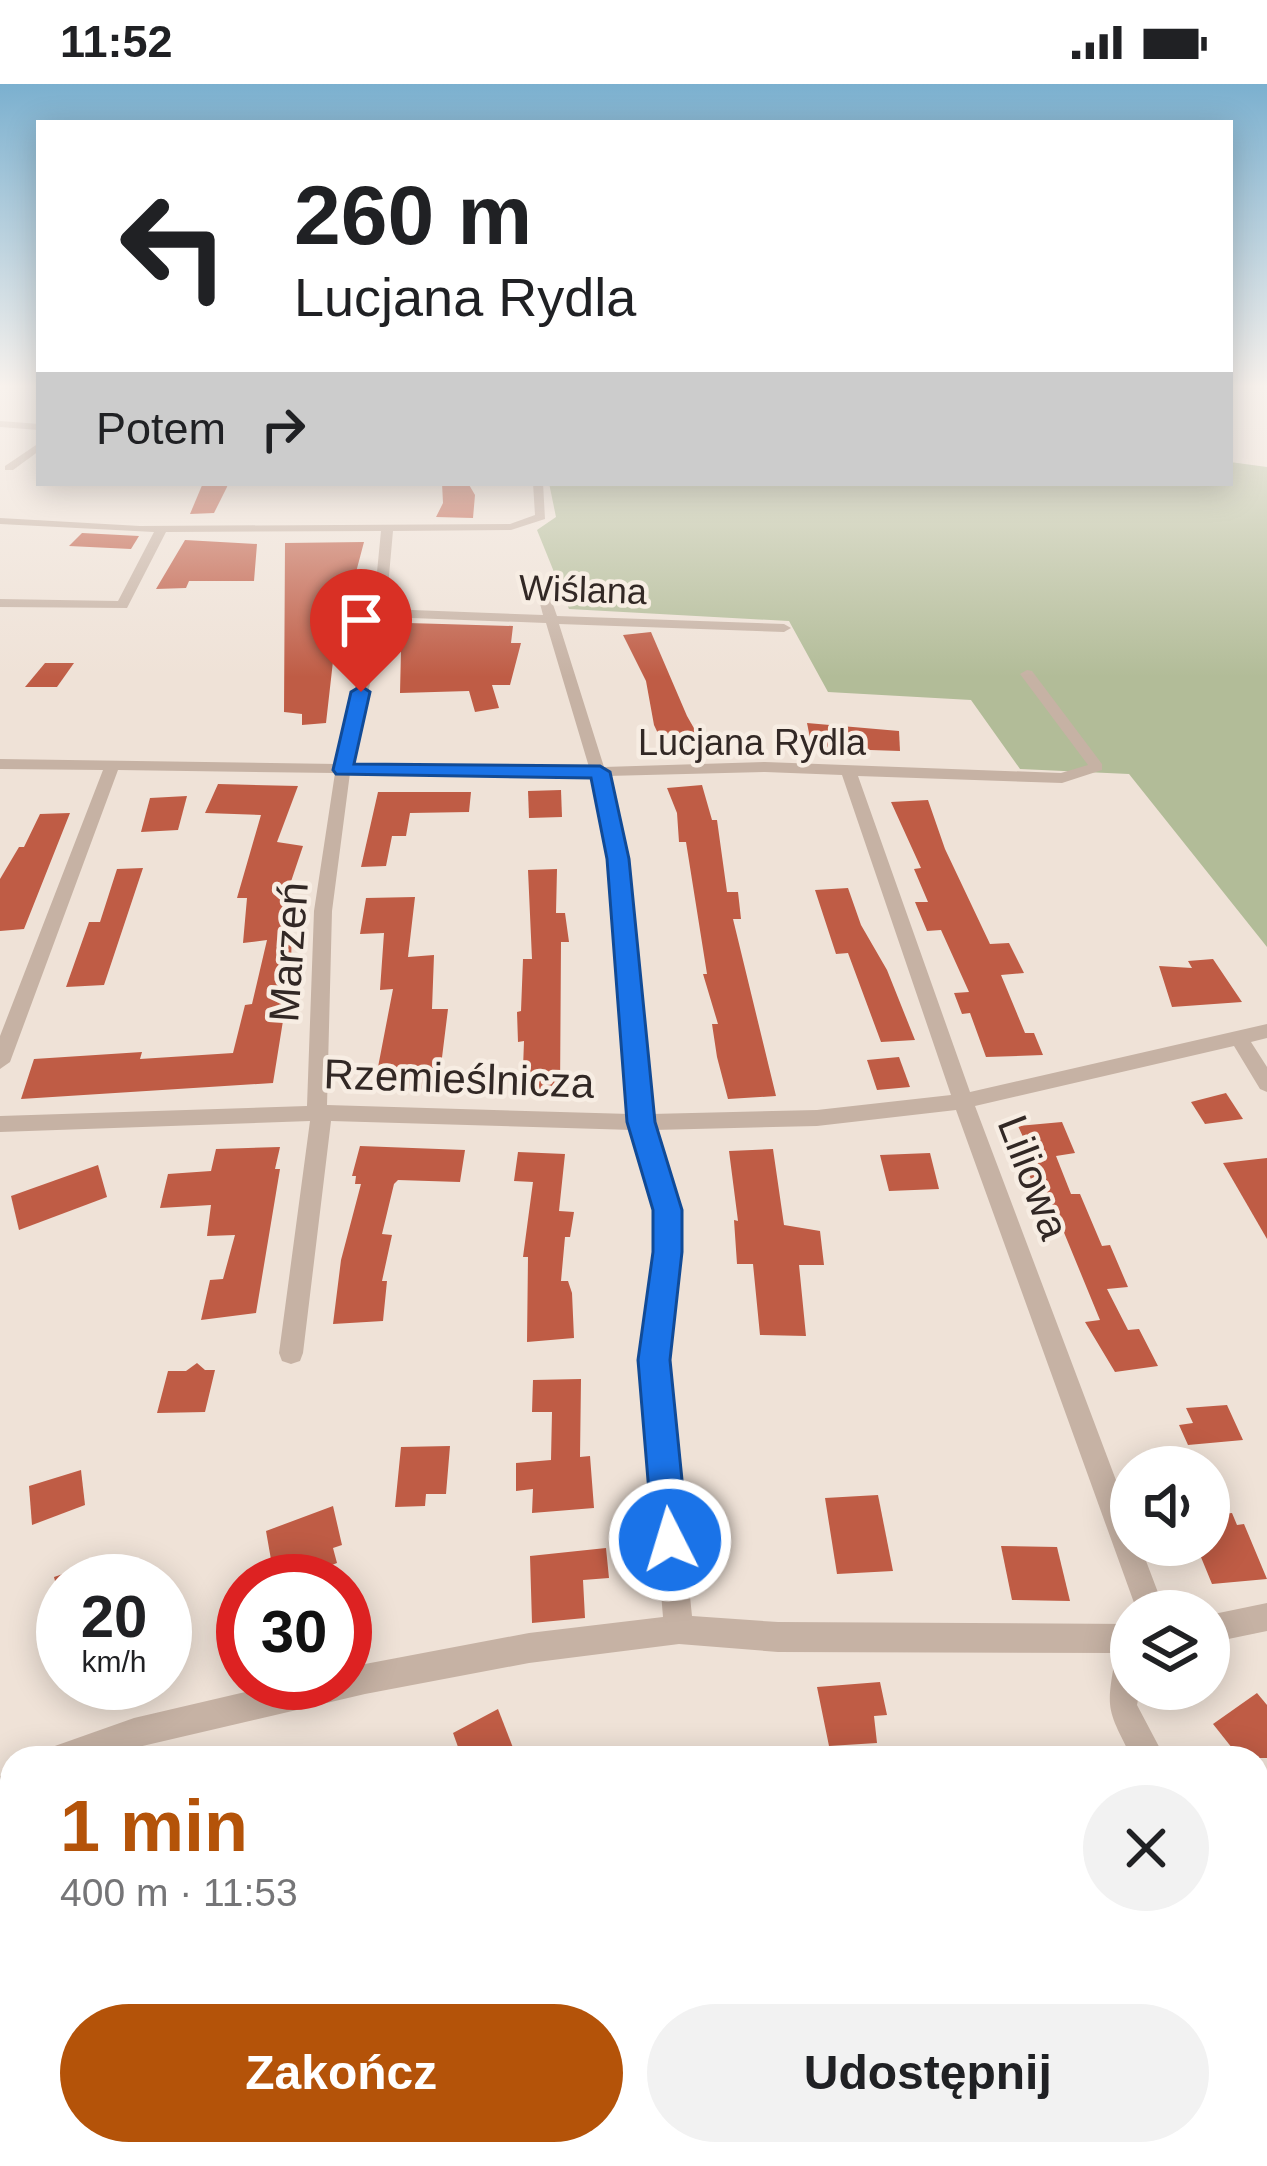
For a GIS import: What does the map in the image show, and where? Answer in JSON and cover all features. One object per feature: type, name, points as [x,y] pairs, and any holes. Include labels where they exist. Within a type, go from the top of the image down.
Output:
[{"type":"street","points":[[0,521],[162,529],[511,527],[534,522],[544,508],[539,486]]},
{"type":"street","name":"Marzeń","points":[[291,1353],[319,1113],[322,910],[343,770],[379,613],[387,528]]},
{"type":"street","points":[[0,603],[122,605],[162,529]]},
{"type":"street","points":[[548,606],[600,772],[618,859],[641,1122],[667,1210],[668,1252],[654,1360],[679,1630]]},
{"type":"street","name":"Wiślana","points":[[379,613],[548,606],[784,628]]},
{"type":"street","name":"Lucjana Rydla","points":[[0,764],[600,772],[848,769],[1022,778],[1062,778],[1097,767],[1027,674]]},
{"type":"street","points":[[0,1062],[113,764]]},
{"type":"street","name":"Liliowa","points":[[848,769],[963,1101],[1143,1590]]},
{"type":"street","name":"Rzemieślnicza","points":[[0,1124],[319,1113],[641,1122],[817,1118],[963,1101],[1267,1030]]},
{"type":"street","points":[[1240,1040],[1267,1084]]},
{"type":"street","points":[[1230,1625],[1267,1617]]},
{"type":"street","points":[[97,1746],[134,1733],[365,1679],[529,1648],[679,1630],[778,1636],[1110,1639]]},
{"type":"street","points":[[1124,1710],[1141,1746]]},
{"type":"green space","points":[[1267,483],[1267,947],[1129,774],[1020,769],[971,700],[828,692],[789,621],[569,609],[537,530],[556,517],[550,486]]},
{"type":"building","points":[[202,486],[227,486],[214,513],[190,514]]},
{"type":"building","points":[[442,486],[470,486],[475,495],[473,518],[436,517],[443,503]]},
{"type":"building","points":[[82,533],[139,536],[131,549],[69,546]]},
{"type":"building","points":[[185,540],[257,544],[254,581],[189,581],[186,588],[156,589]]},
{"type":"building","points":[[364,542],[342,625],[337,626],[326,723],[302,725],[302,714],[284,712],[285,543]]},
{"type":"building","points":[[408,623],[513,626],[511,643],[521,643],[510,685],[492,685],[499,708],[475,712],[469,691],[400,693],[401,651]]},
{"type":"building","points":[[651,632],[699,737],[662,742],[654,725],[646,681],[623,635]]},
{"type":"building","points":[[45,663],[74,663],[57,687],[25,687]]},
{"type":"building","points":[[807,723],[899,731],[900,751],[812,748]]},
{"type":"building","points":[[218,784],[298,786],[277,842],[303,846],[279,917],[292,915],[291,971],[273,1083],[21,1099],[34,1059],[142,1052],[140,1059],[233,1053],[245,1005],[252,1004],[267,940],[243,943],[247,898],[237,898],[261,815],[205,813]]},
{"type":"building","points":[[702,785],[712,820],[717,820],[727,892],[738,892],[741,919],[733,919],[776,1096],[728,1099],[717,1057],[712,1024],[718,1024],[703,974],[707,974],[686,842],[679,842],[677,813],[667,788]]},
{"type":"building","points":[[561,790],[562,817],[529,818],[528,791]]},
{"type":"building","points":[[378,792],[471,792],[469,812],[410,813],[406,836],[392,836],[386,866],[361,867]]},
{"type":"building","points":[[187,796],[178,830],[141,832],[150,798]]},
{"type":"building","points":[[928,800],[945,849],[990,944],[1009,943],[1024,973],[1001,975],[1025,1033],[1034,1033],[1043,1055],[986,1057],[970,1013],[962,1014],[954,993],[969,992],[941,930],[927,931],[915,902],[928,902],[914,869],[921,868],[891,802]]},
{"type":"building","points":[[70,813],[24,929],[0,931],[0,879],[19,847],[24,847],[40,814]]},
{"type":"building","points":[[143,868],[104,985],[66,987],[89,922],[100,922],[117,869]]},
{"type":"building","points":[[557,869],[556,913],[565,913],[569,942],[561,942],[560,1094],[522,1096],[524,1041],[518,1042],[517,1012],[521,1011],[523,959],[532,959],[528,870]]},
{"type":"building","points":[[848,888],[915,1040],[881,1042],[848,953],[836,954],[815,890]]},
{"type":"building","points":[[415,897],[408,957],[434,955],[432,1009],[448,1009],[438,1090],[374,1088],[393,989],[380,990],[384,933],[360,934],[366,898]]},
{"type":"building","points":[[1213,959],[1242,1002],[1172,1007],[1159,966],[1192,968],[1188,961]]},
{"type":"building","points":[[899,1057],[910,1087],[877,1090],[867,1060]]},
{"type":"building","points":[[1226,1093],[1243,1119],[1205,1124],[1191,1102]]},
{"type":"building","points":[[1062,1122],[1075,1153],[1056,1156],[1071,1194],[1080,1194],[1102,1246],[1110,1245],[1128,1287],[1107,1289],[1128,1330],[1139,1329],[1158,1366],[1115,1372],[1085,1322],[1100,1320],[1058,1218],[1045,1219],[1029,1174],[1040,1174],[1018,1126]]},
{"type":"building","points":[[360,1146],[465,1150],[460,1182],[398,1180],[394,1184],[382,1234],[392,1235],[382,1281],[387,1281],[383,1321],[333,1324],[341,1260],[361,1184],[355,1184],[356,1176],[352,1176]]},
{"type":"building","points":[[280,1147],[256,1313],[201,1320],[210,1280],[223,1279],[235,1235],[207,1236],[211,1205],[160,1208],[168,1174],[211,1171],[216,1149]]},
{"type":"building","points":[[773,1149],[784,1225],[820,1231],[824,1265],[799,1265],[806,1336],[760,1335],[753,1264],[737,1264],[734,1220],[738,1221],[729,1151]]},
{"type":"building","points":[[518,1152],[565,1154],[559,1211],[574,1212],[570,1237],[565,1237],[561,1281],[568,1281],[572,1293],[574,1338],[527,1342],[528,1257],[523,1257],[533,1182],[514,1181]]},
{"type":"building","points":[[930,1153],[939,1189],[889,1191],[880,1155]]},
{"type":"building","points":[[1267,1158],[1267,1239],[1223,1163]]},
{"type":"building","points":[[98,1165],[107,1197],[19,1230],[11,1196]]},
{"type":"building","points":[[197,1363],[205,1370],[215,1370],[205,1412],[157,1413],[168,1371],[186,1371]]},
{"type":"building","points":[[581,1379],[580,1457],[590,1456],[594,1508],[532,1513],[533,1489],[516,1491],[516,1463],[551,1460],[552,1412],[532,1412],[533,1380]]},
{"type":"building","points":[[1227,1405],[1243,1440],[1188,1445],[1179,1425],[1193,1423],[1186,1408]]},
{"type":"building","points":[[450,1446],[446,1494],[426,1494],[425,1506],[395,1507],[401,1447]]},
{"type":"building","points":[[81,1470],[85,1505],[32,1525],[29,1486]]},
{"type":"building","points":[[878,1495],[893,1571],[837,1574],[825,1498]]},
{"type":"building","points":[[333,1506],[342,1545],[333,1548],[335,1554],[270,1554],[266,1531]]},
{"type":"building","points":[[1230,1513],[1237,1525],[1244,1524],[1267,1579],[1212,1584],[1205,1566],[1230,1566]]},
{"type":"building","points":[[1001,1546],[1057,1547],[1070,1601],[1012,1600]]},
{"type":"building","points":[[606,1548],[609,1578],[583,1580],[585,1618],[532,1623],[530,1556]]},
{"type":"building","points":[[880,1682],[887,1715],[874,1716],[877,1743],[829,1746],[817,1687]]},
{"type":"building","points":[[1257,1693],[1267,1705],[1267,1746],[1230,1746],[1213,1724]]},
{"type":"building","points":[[498,1709],[512,1746],[458,1746],[453,1733]]},
{"type":"route","points":[[361,692],[343,770],[600,772],[618,859],[641,1122],[667,1210],[668,1252],[654,1360],[670,1540]]}]
